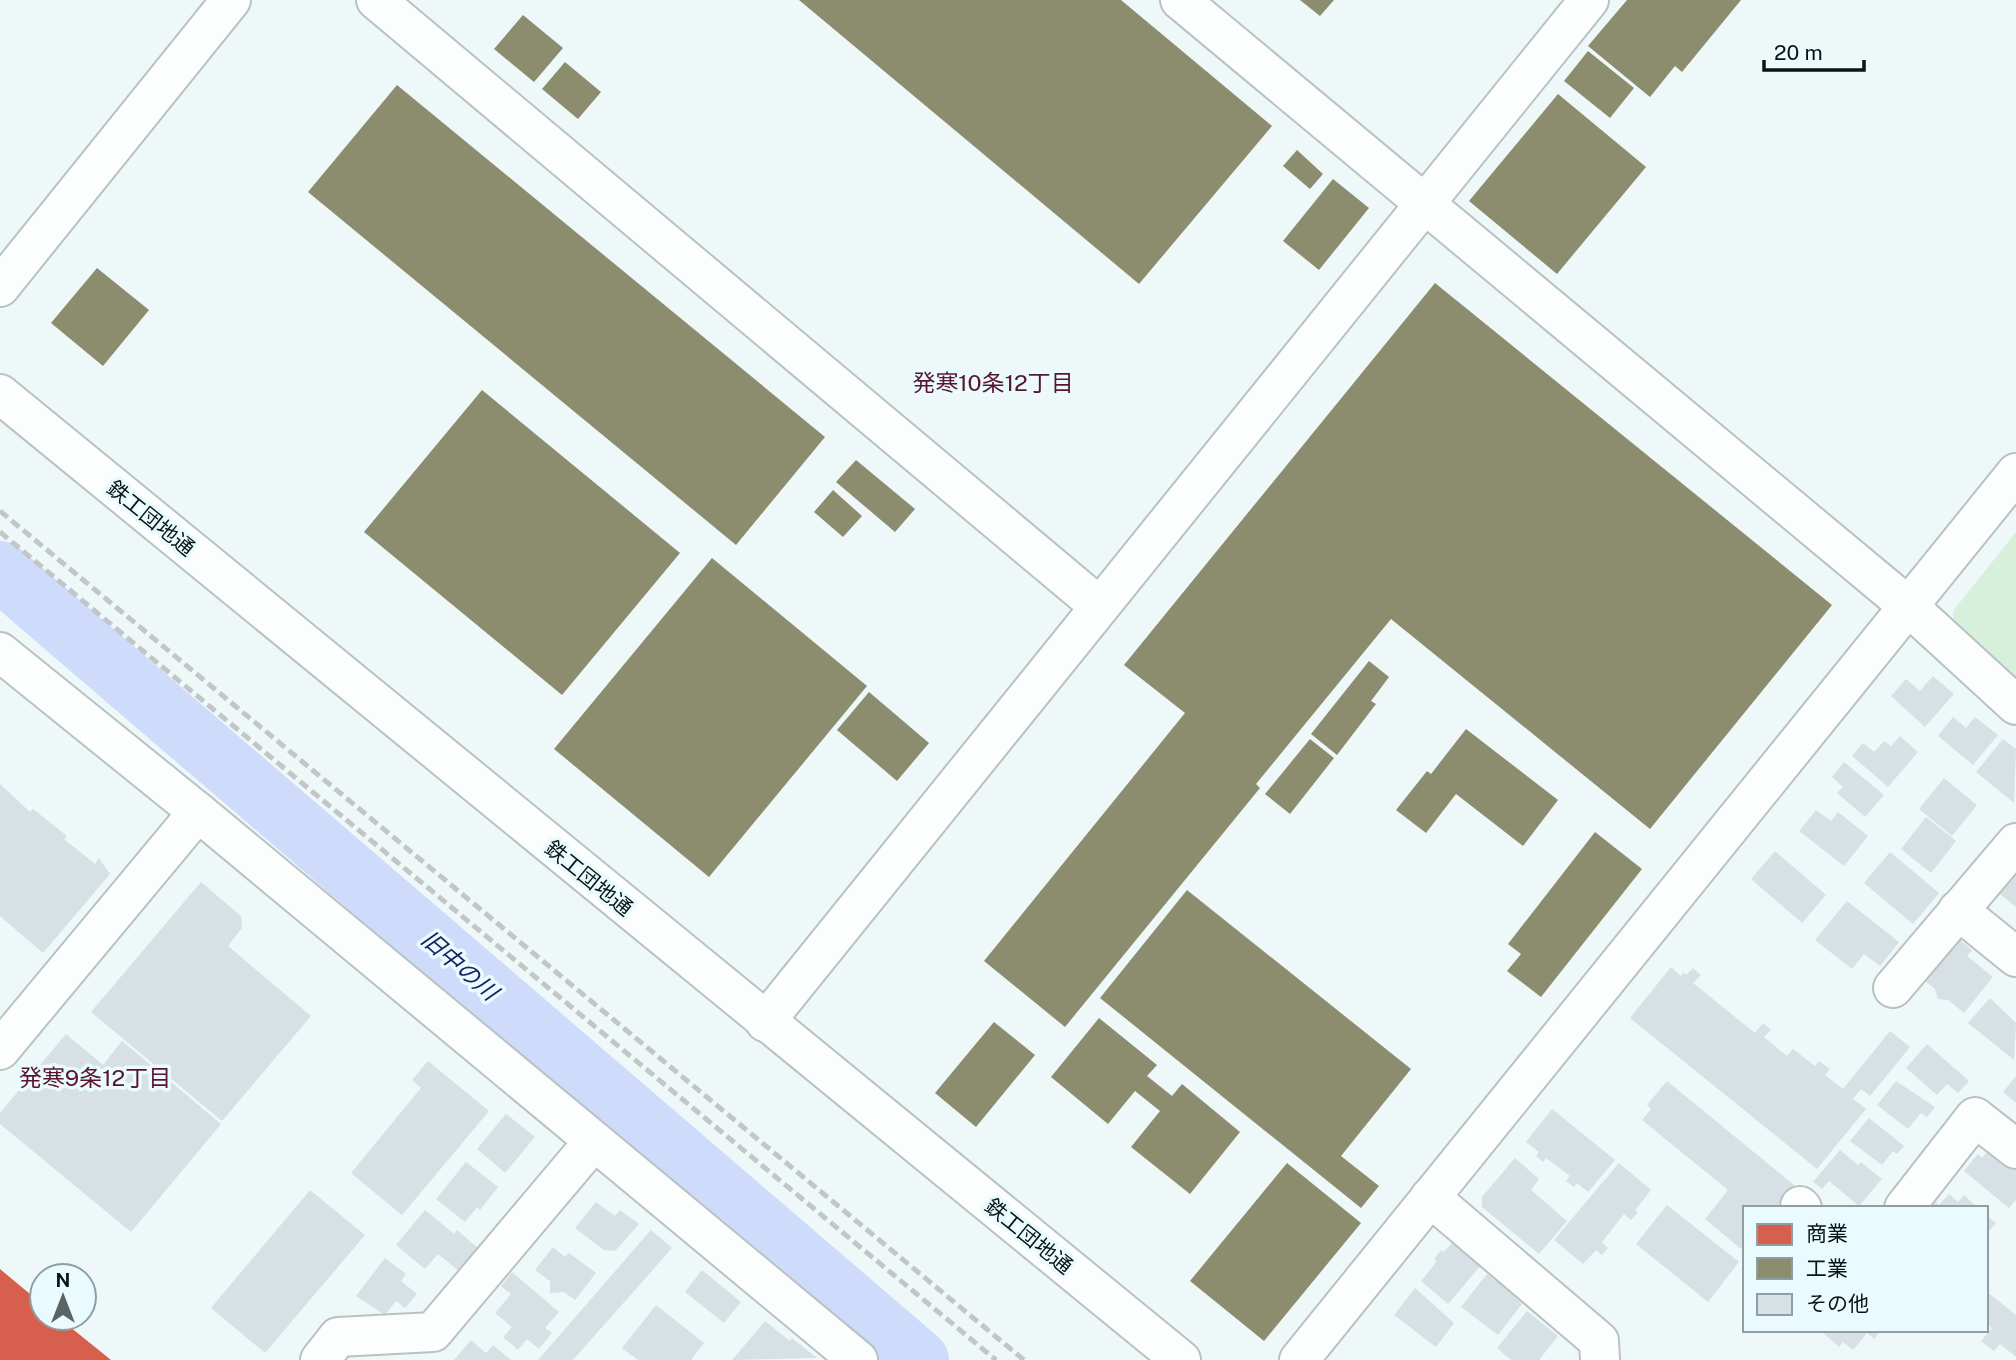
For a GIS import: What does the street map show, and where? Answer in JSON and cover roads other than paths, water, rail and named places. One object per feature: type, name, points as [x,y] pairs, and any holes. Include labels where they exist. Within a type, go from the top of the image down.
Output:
[{"type":"street","points":[[0,286],[231,0]]},
{"type":"street","points":[[376,0],[1099,606]]},
{"type":"street","points":[[1180,0],[1908,606],[2016,705]]},
{"type":"street","points":[[765,1022],[1589,0]]},
{"type":"street","name":"鉄工団地通","points":[[0,394],[1181,1360]]},
{"type":"street","points":[[1299,1360],[2016,473]]},
{"type":"street","points":[[0,652],[198,812],[859,1360]]},
{"type":"street","points":[[0,1050],[198,812]]},
{"type":"street","points":[[1893,988],[2016,842]]},
{"type":"street","points":[[1958,910],[2016,957]]},
{"type":"street","points":[[1906,1206],[1975,1117],[2016,1149]]},
{"type":"street","points":[[320,1360],[338,1337],[433,1332],[594,1141]]},
{"type":"street","points":[[1430,1197],[1599,1341],[1600,1360]]},
{"type":"waterway","name":"旧中の川","points":[[0,571],[919,1360]]},
{"type":"railway","points":[[0,511],[1024,1360]]},
{"type":"railway","points":[[0,532],[996,1360]]},
{"type":"district","name":"発寒10条12丁目","points":[[993,382]]},
{"type":"district","name":"発寒9条12丁目","points":[[95,1077]]}]
